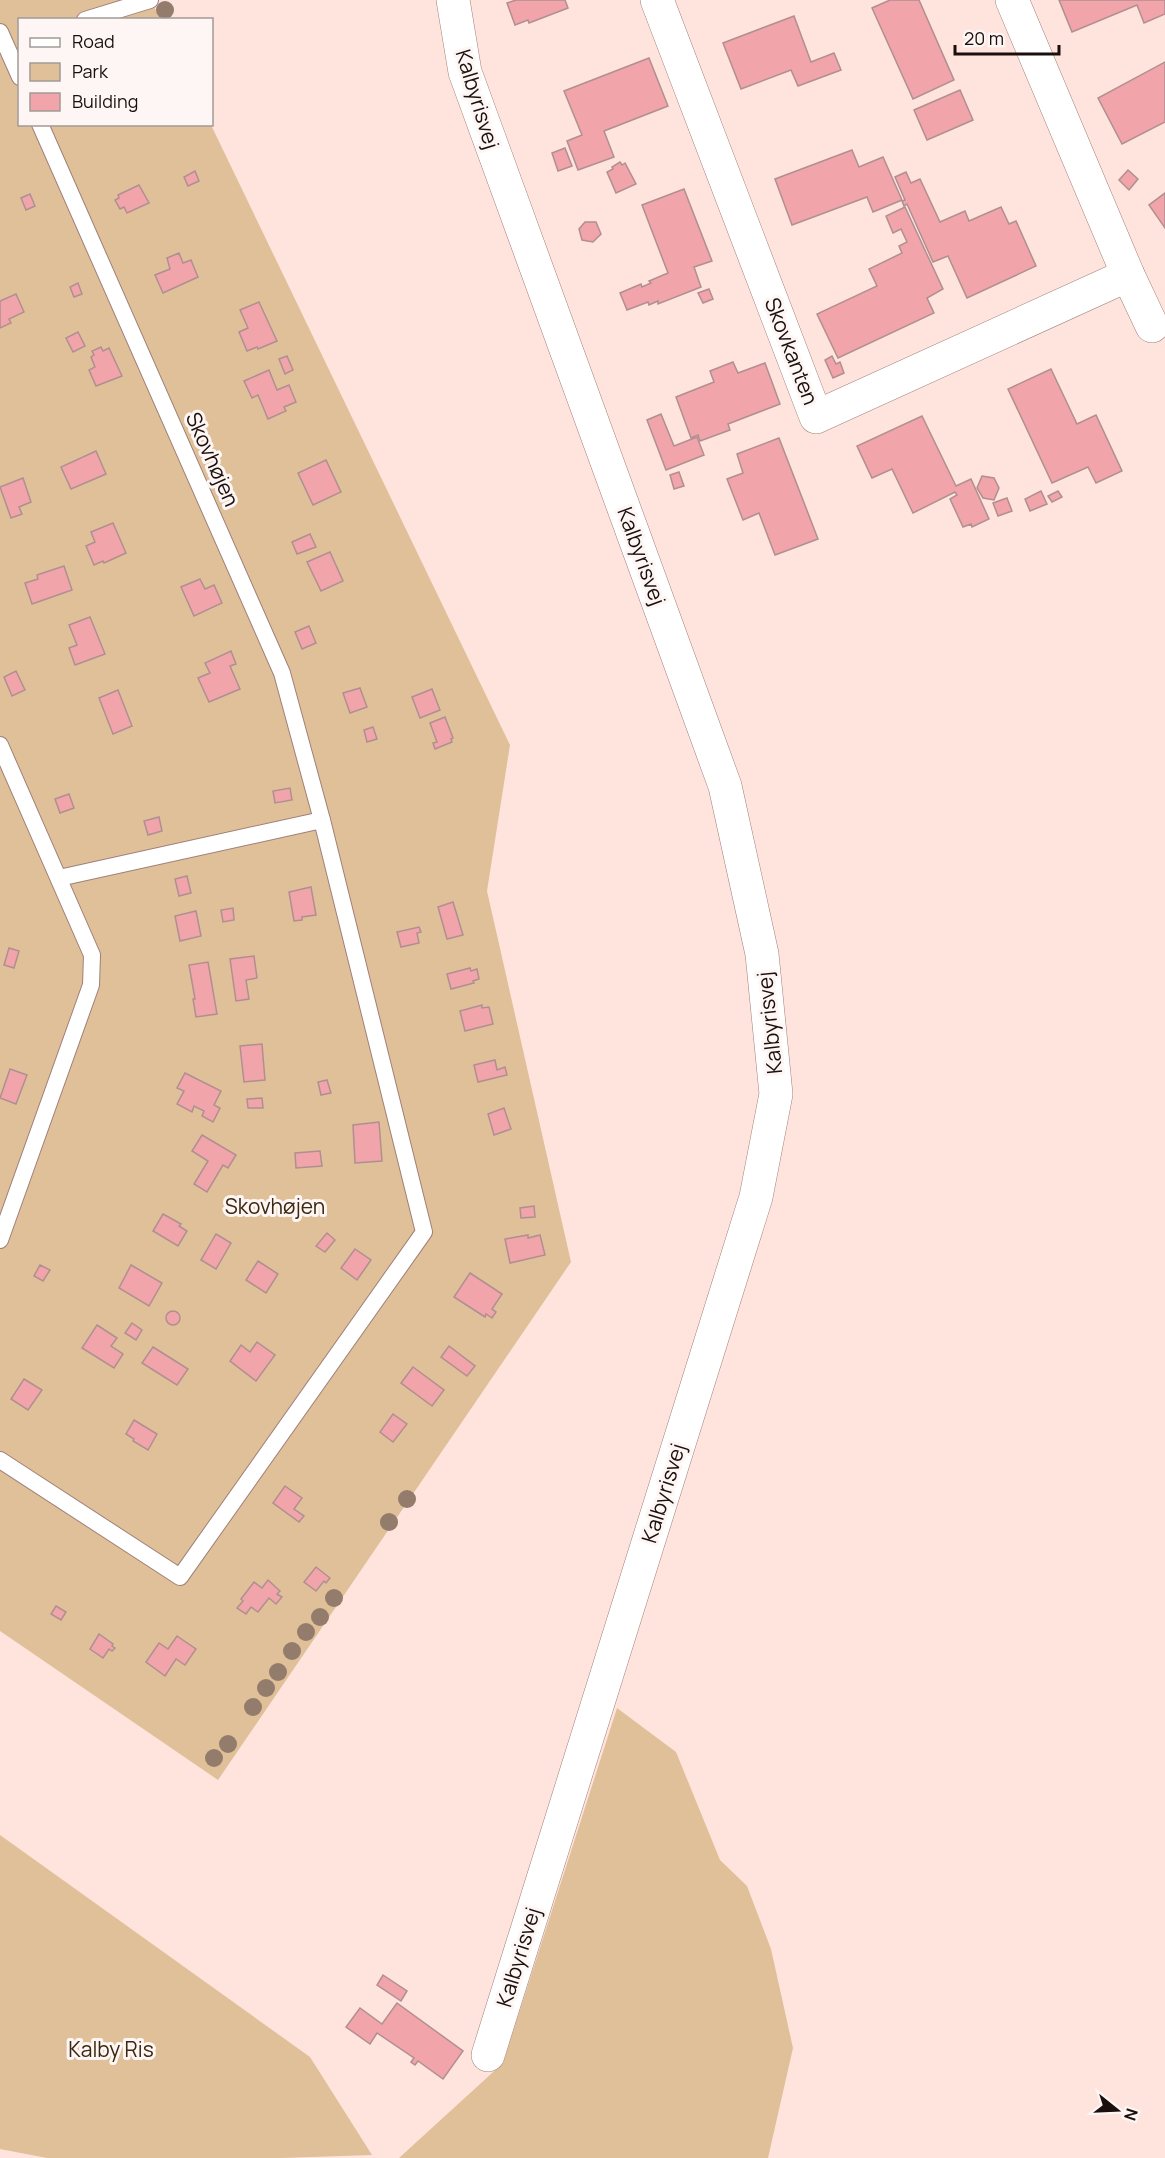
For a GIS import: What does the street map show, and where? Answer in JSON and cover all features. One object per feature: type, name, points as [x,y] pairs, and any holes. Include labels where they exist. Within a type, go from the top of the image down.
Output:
[{"type":"street","name":"Kalbyrisvej","points":[[453,0],[465,72],[725,786],[762,954],[776,1094],[756,1197],[488,2055]]},
{"type":"street","name":"Skovkanten","points":[[657,0],[816,417],[1128,275]]},
{"type":"street","points":[[1012,0],[1128,275],[1152,326]]},
{"type":"lane","points":[[92,18],[150,0]]},
{"type":"lane","points":[[8,38],[18,70]]},
{"type":"lane","name":"Skovhøjen","points":[[0,1460],[180,1577],[424,1232],[322,820],[282,673],[41,126]]},
{"type":"lane","points":[[0,745],[93,955],[91,985],[0,1240]]},
{"type":"lane","points":[[58,878],[322,820]]},
{"type":"green space","name":"Skovhøjen","points":[[0,0],[151,0],[160,18],[18,18],[18,126],[211,126],[510,745],[487,891],[571,1262],[218,1780],[0,1631]]},
{"type":"green space","points":[[617,1708],[676,1752],[720,1860],[747,1886],[771,1949],[793,2048],[768,2158],[399,2158],[503,2063]]},
{"type":"green space","name":"Kalby Ris","points":[[0,1835],[310,2057],[372,2155],[281,2158],[47,2158],[0,2149]]},
{"type":"building","points":[[516,0],[565,0],[568,8],[529,23],[528,20],[515,25],[507,3]]},
{"type":"building","points":[[890,0],[919,0],[954,80],[913,99],[872,8]]},
{"type":"building","points":[[1059,0],[1165,0],[1165,14],[1144,23],[1137,5],[1072,32]]},
{"type":"building","points":[[794,16],[811,62],[834,53],[841,70],[798,86],[791,70],[741,89],[723,43]]},
{"type":"building","points":[[649,58],[668,106],[604,131],[614,157],[578,170],[567,141],[582,135],[564,91]]},
{"type":"building","points":[[1165,62],[1165,122],[1122,144],[1098,98]]},
{"type":"building","points":[[960,90],[973,120],[927,140],[914,110]]},
{"type":"building","points":[[565,148],[572,166],[558,171],[552,153]]},
{"type":"building","points":[[852,150],[859,167],[883,157],[902,200],[873,212],[867,197],[792,225],[775,179]]},
{"type":"building","points":[[620,162],[622,165],[625,163],[636,184],[616,193],[607,172]]},
{"type":"building","points":[[1128,170],[1138,179],[1129,190],[1119,180]]},
{"type":"building","points":[[195,171],[199,181],[188,186],[184,177]]},
{"type":"building","points":[[906,172],[911,183],[920,179],[940,222],[965,211],[969,221],[1001,207],[1009,224],[1016,221],[1036,266],[967,298],[948,256],[933,262],[907,204],[904,206],[902,201],[905,200],[895,177]]},
{"type":"building","points":[[139,185],[149,203],[127,213],[124,207],[120,209],[115,200],[119,198],[118,195]]},
{"type":"building","points":[[684,189],[712,261],[694,267],[701,287],[658,304],[658,301],[649,305],[648,302],[627,310],[620,293],[641,284],[642,287],[651,283],[649,281],[668,273],[642,205]]},
{"type":"building","points":[[1165,193],[1165,228],[1149,205]]},
{"type":"building","points":[[30,194],[35,206],[26,210],[21,198]]},
{"type":"building","points":[[905,207],[943,289],[927,298],[934,313],[838,358],[817,314],[877,286],[869,269],[902,253],[899,246],[907,242],[901,229],[893,233],[886,216]]},
{"type":"building","points":[[585,222],[596,222],[601,234],[593,242],[582,240],[579,229]]},
{"type":"building","points":[[179,253],[183,263],[191,260],[198,277],[163,293],[155,275],[170,269],[167,258]]},
{"type":"building","points":[[78,283],[82,294],[74,297],[70,287]]},
{"type":"building","points":[[709,289],[713,299],[703,303],[698,293]]},
{"type":"building","points":[[16,294],[24,312],[9,319],[11,323],[0,328],[0,301]]},
{"type":"building","points":[[259,302],[277,341],[247,351],[239,332],[248,328],[240,310]]},
{"type":"building","points":[[78,332],[85,346],[73,352],[66,338]]},
{"type":"building","points":[[101,347],[103,351],[109,348],[122,376],[96,386],[89,370],[95,367],[91,357],[94,355],[92,351]]},
{"type":"building","points":[[287,356],[293,370],[285,374],[279,359]]},
{"type":"building","points":[[832,356],[836,364],[840,362],[844,373],[833,378],[825,360]]},
{"type":"building","points":[[733,362],[738,373],[765,363],[780,404],[728,424],[730,430],[700,441],[698,435],[691,438],[676,397],[714,382],[710,371]]},
{"type":"building","points":[[1051,369],[1077,424],[1096,415],[1122,471],[1096,483],[1088,467],[1052,483],[1008,389]]},
{"type":"building","points":[[269,370],[277,390],[289,385],[296,402],[284,407],[286,411],[268,419],[258,395],[252,398],[244,381]]},
{"type":"building","points":[[661,414],[674,446],[697,437],[704,455],[666,470],[647,420]]},
{"type":"building","points":[[922,416],[956,486],[971,479],[989,519],[972,527],[971,524],[963,527],[950,499],[957,495],[955,492],[913,513],[892,469],[872,478],[857,446]]},
{"type":"building","points":[[779,438],[818,539],[775,555],[759,513],[743,520],[727,479],[743,473],[737,454]]},
{"type":"building","points":[[96,451],[106,474],[71,489],[61,467]]},
{"type":"building","points":[[326,460],[341,492],[313,505],[298,473]]},
{"type":"building","points":[[679,472],[684,486],[674,489],[670,475]]},
{"type":"building","points":[[982,476],[994,478],[999,488],[994,500],[983,498],[977,488]]},
{"type":"building","points":[[23,478],[31,502],[19,507],[22,514],[11,518],[0,487]]},
{"type":"building","points":[[1041,491],[1047,504],[1030,511],[1025,499]]},
{"type":"building","points":[[1058,491],[1062,497],[1052,502],[1048,496]]},
{"type":"building","points":[[1007,498],[1012,511],[998,516],[993,503]]},
{"type":"building","points":[[113,523],[126,553],[94,565],[86,546],[95,542],[91,532]]},
{"type":"building","points":[[310,534],[316,547],[297,554],[292,542]]},
{"type":"building","points":[[330,552],[343,581],[321,591],[307,562]]},
{"type":"building","points":[[64,566],[72,590],[32,604],[25,583],[38,579],[37,575]]},
{"type":"building","points":[[200,579],[205,589],[214,585],[222,603],[194,616],[181,587]]},
{"type":"building","points":[[90,617],[105,654],[75,665],[69,648],[77,645],[69,625]]},
{"type":"building","points":[[309,626],[316,643],[302,649],[295,632]]},
{"type":"building","points":[[231,651],[236,664],[230,666],[240,689],[209,702],[198,678],[210,673],[205,663]]},
{"type":"building","points":[[16,671],[25,690],[12,696],[4,677]]},
{"type":"building","points":[[360,688],[367,707],[350,713],[343,693]]},
{"type":"building","points":[[432,689],[440,710],[420,718],[412,697]]},
{"type":"building","points":[[118,690],[132,726],[113,734],[99,698]]},
{"type":"building","points":[[445,717],[453,738],[452,742],[435,749],[433,743],[437,742],[430,723]]},
{"type":"building","points":[[373,727],[377,739],[367,742],[364,730]]},
{"type":"building","points":[[290,788],[292,800],[275,803],[273,791]]},
{"type":"building","points":[[69,794],[74,808],[60,813],[55,799]]},
{"type":"building","points":[[159,817],[162,831],[148,835],[144,821]]},
{"type":"building","points":[[187,876],[191,893],[179,896],[175,879]]},
{"type":"building","points":[[311,887],[316,915],[294,921],[289,892]]},
{"type":"building","points":[[453,902],[463,935],[447,939],[438,907]]},
{"type":"building","points":[[233,908],[234,920],[223,922],[221,910]]},
{"type":"building","points":[[196,911],[201,936],[180,941],[175,916]]},
{"type":"building","points":[[419,927],[421,932],[417,933],[419,943],[401,947],[397,932]]},
{"type":"building","points":[[9,948],[19,951],[14,968],[4,965]]},
{"type":"building","points":[[254,956],[257,978],[246,980],[249,999],[236,1001],[230,959]]},
{"type":"building","points":[[208,962],[217,1014],[196,1017],[189,965]]},
{"type":"building","points":[[470,968],[471,971],[477,969],[479,979],[473,981],[474,983],[451,989],[447,974]]},
{"type":"building","points":[[482,1005],[482,1008],[489,1007],[493,1024],[465,1031],[460,1011]]},
{"type":"building","points":[[262,1044],[265,1080],[244,1082],[240,1046]]},
{"type":"building","points":[[495,1060],[497,1070],[505,1067],[507,1075],[478,1082],[474,1065]]},
{"type":"building","points":[[10,1069],[27,1075],[16,1104],[0,1098]]},
{"type":"building","points":[[185,1073],[221,1091],[214,1105],[220,1108],[213,1122],[202,1116],[204,1111],[194,1106],[192,1112],[177,1104],[184,1091],[177,1088]]},
{"type":"building","points":[[327,1080],[331,1093],[321,1095],[318,1082]]},
{"type":"building","points":[[262,1098],[263,1108],[248,1108],[247,1099]]},
{"type":"building","points":[[504,1108],[511,1129],[494,1135],[488,1114]]},
{"type":"building","points":[[379,1122],[382,1161],[355,1163],[353,1125]]},
{"type":"building","points":[[202,1135],[236,1155],[228,1168],[223,1165],[207,1192],[194,1184],[208,1161],[192,1151]]},
{"type":"building","points":[[320,1151],[322,1166],[296,1168],[295,1153]]},
{"type":"building","points":[[534,1206],[535,1217],[521,1218],[520,1208]]},
{"type":"building","points":[[163,1214],[181,1224],[179,1226],[187,1231],[178,1246],[153,1231]]},
{"type":"building","points":[[327,1233],[335,1240],[325,1252],[316,1246]]},
{"type":"building","points":[[216,1234],[231,1243],[216,1269],[201,1260]]},
{"type":"building","points":[[528,1235],[528,1238],[540,1235],[545,1255],[510,1263],[505,1239]]},
{"type":"building","points":[[355,1249],[371,1260],[357,1280],[341,1268]]},
{"type":"building","points":[[258,1261],[278,1274],[266,1293],[246,1280]]},
{"type":"building","points":[[40,1265],[50,1270],[43,1281],[34,1276]]},
{"type":"building","points":[[131,1265],[162,1283],[149,1306],[119,1288]]},
{"type":"building","points":[[470,1273],[502,1294],[492,1309],[496,1312],[492,1318],[486,1314],[485,1317],[454,1297]]},
{"type":"building","points":[[170,1311],[176,1311],[180,1318],[176,1325],[170,1325],[166,1321],[166,1315]]},
{"type":"building","points":[[132,1323],[142,1330],[136,1340],[125,1333]]},
{"type":"building","points":[[97,1325],[117,1338],[111,1346],[123,1354],[114,1368],[82,1348]]},
{"type":"building","points":[[257,1342],[275,1355],[256,1381],[230,1361],[241,1345],[250,1352]]},
{"type":"building","points":[[449,1346],[475,1366],[467,1376],[441,1357]]},
{"type":"building","points":[[153,1347],[188,1369],[177,1385],[142,1363]]},
{"type":"building","points":[[413,1367],[444,1390],[432,1406],[401,1383]]},
{"type":"building","points":[[24,1379],[42,1390],[28,1410],[11,1399]]},
{"type":"building","points":[[393,1414],[407,1424],[393,1442],[380,1432]]},
{"type":"building","points":[[134,1420],[157,1434],[148,1450],[126,1434]]},
{"type":"building","points":[[285,1486],[302,1498],[294,1509],[304,1516],[299,1522],[273,1503]]},
{"type":"building","points":[[316,1567],[330,1578],[326,1583],[324,1581],[316,1591],[304,1582]]},
{"type":"building","points":[[268,1580],[280,1591],[277,1594],[282,1597],[276,1604],[269,1598],[258,1612],[251,1607],[246,1614],[237,1608],[254,1582],[262,1588]]},
{"type":"building","points":[[56,1606],[66,1612],[61,1620],[51,1614]]},
{"type":"building","points":[[99,1634],[115,1648],[112,1651],[109,1649],[103,1658],[90,1649]]},
{"type":"building","points":[[177,1636],[196,1649],[185,1665],[176,1659],[165,1676],[146,1662],[159,1643],[168,1649]]},
{"type":"building","points":[[383,1975],[407,1991],[401,2001],[377,1985]]},
{"type":"building","points":[[397,2003],[463,2051],[443,2079],[418,2061],[415,2065],[411,2062],[414,2058],[377,2033],[370,2044],[346,2027],[360,2008],[382,2024]]}]
